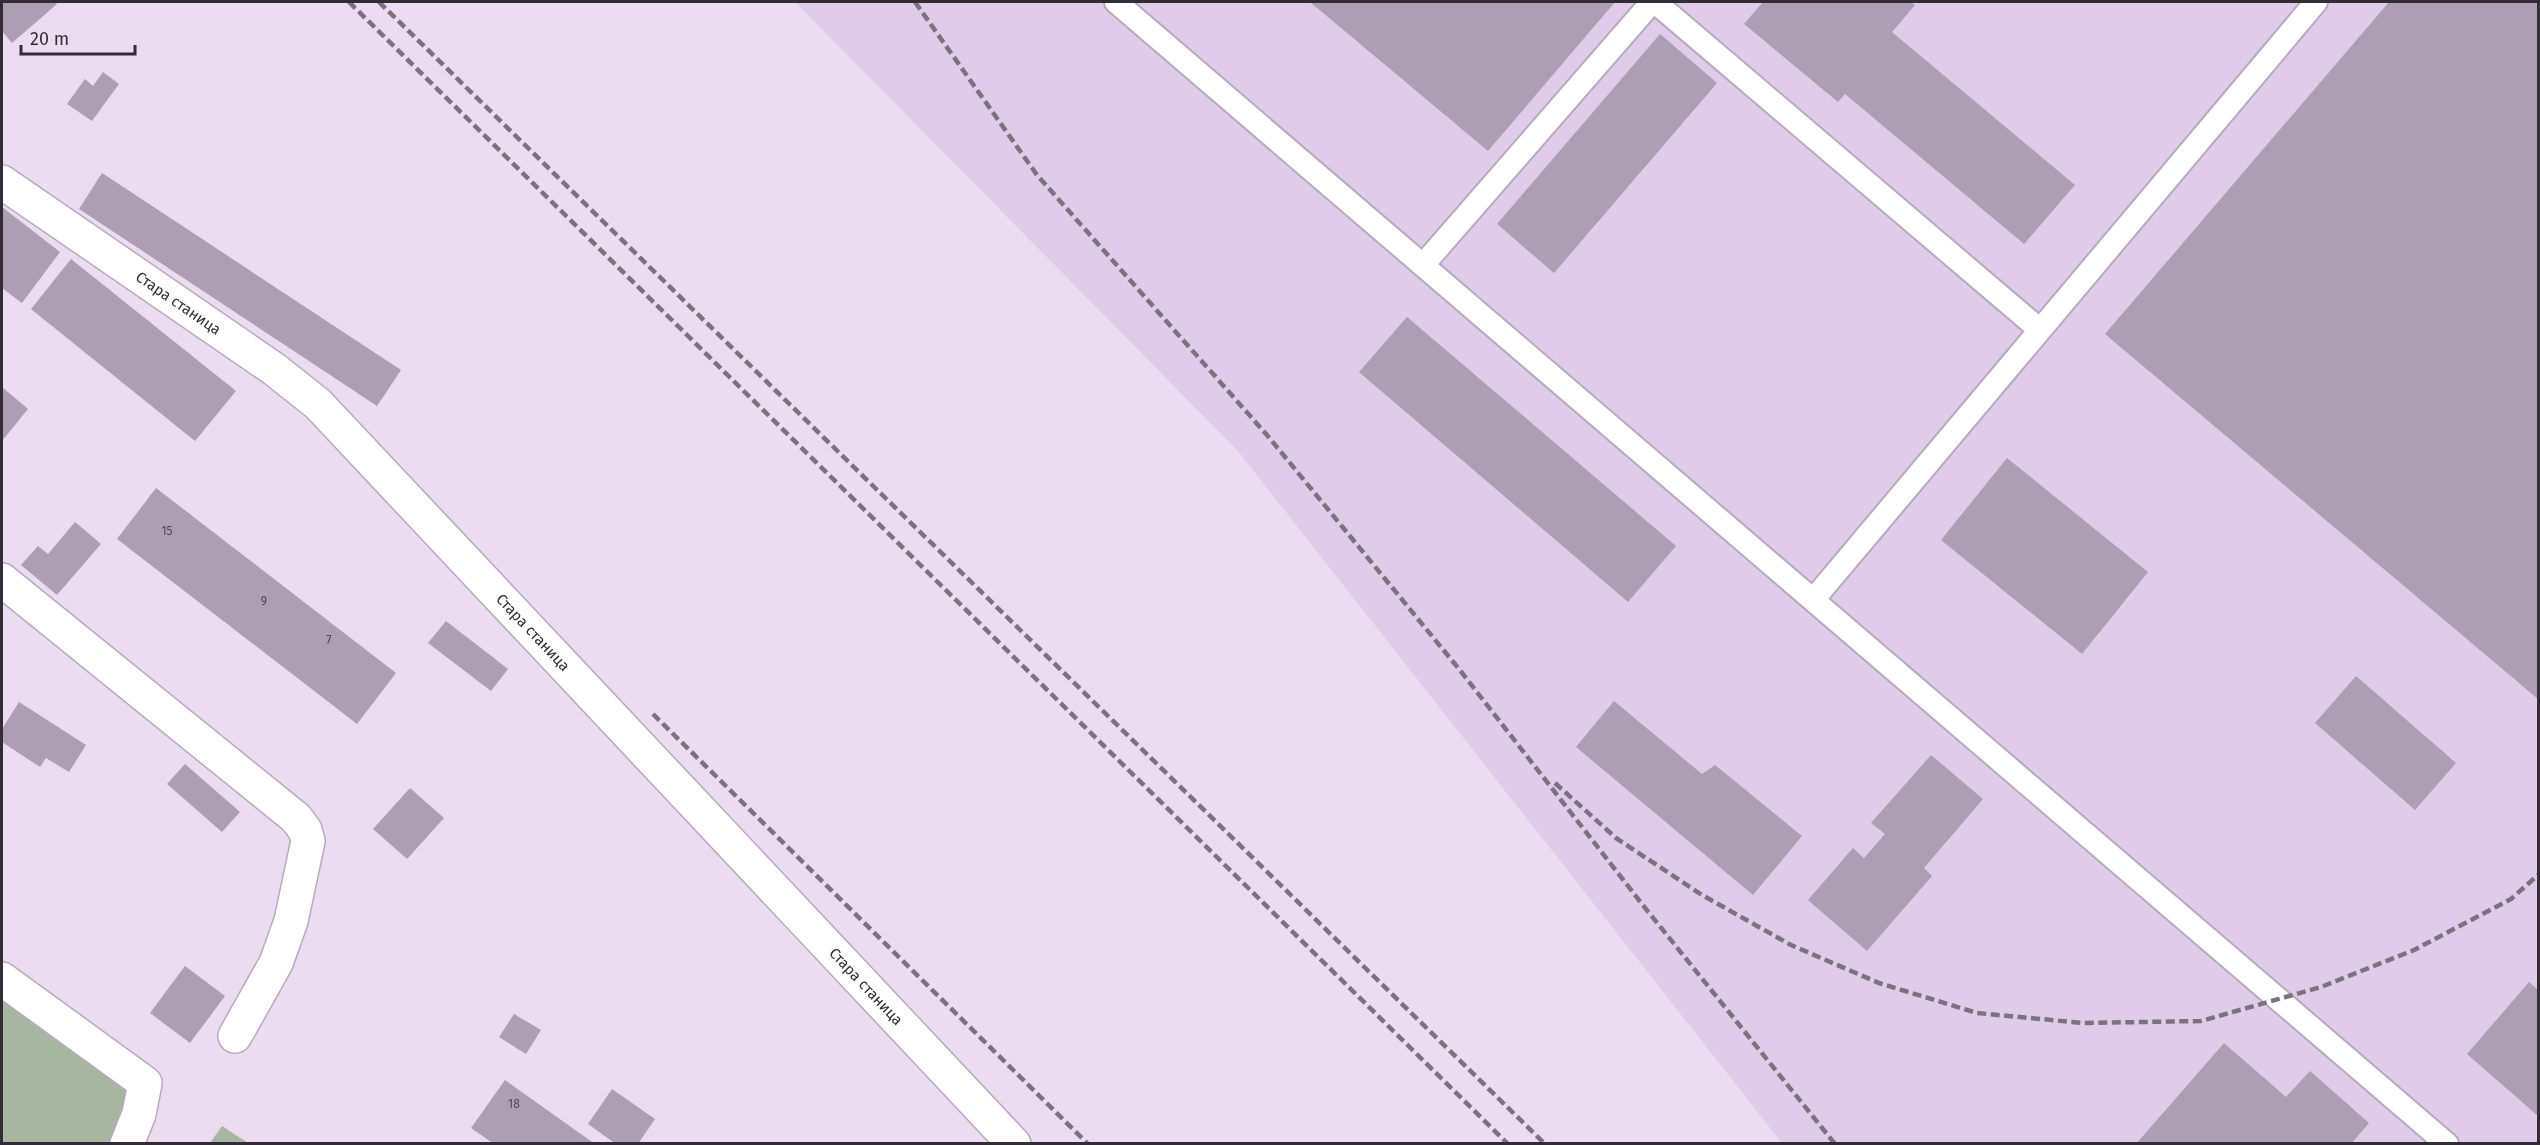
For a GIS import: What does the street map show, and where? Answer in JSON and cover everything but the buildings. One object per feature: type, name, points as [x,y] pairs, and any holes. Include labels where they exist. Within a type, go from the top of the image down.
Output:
[{"type":"street","name":"Стара станица","points":[[2,182],[274,369],[318,404],[1014,1143]]},
{"type":"street","points":[[2,580],[296,818],[305,830],[308,841],[307,855],[287,931],[276,963],[235,1036]]},
{"type":"street","points":[[2,979],[145,1083],[140,1114],[127,1143]]},
{"type":"lane","points":[[1116,2],[2447,1143]]},
{"type":"lane","points":[[1423,265],[1653,2],[2040,330]]},
{"type":"lane","points":[[1813,600],[2316,2]]},
{"type":"shaded area","points":[[795,2],[2538,2],[2538,1143],[1782,1143],[1237,450]]},
{"type":"green space","points":[[2,979],[145,1083],[127,1143],[2,1143]]},
{"type":"green space","points":[[222,1126],[248,1143],[210,1143]]},
{"type":"railway","points":[[349,2],[1508,1144]]},
{"type":"railway","points":[[379,2],[1545,1144]]},
{"type":"railway","points":[[915,2],[1037,175],[1267,435],[1459,669],[1642,904],[1835,1144]]},
{"type":"railway","points":[[653,714],[1088,1144]]},
{"type":"railway","points":[[1555,783],[1616,838],[1702,895],[1791,945],[1879,983],[1977,1013],[2083,1023],[2201,1021],[2321,987],[2414,950],[2511,899],[2538,875]]}]
